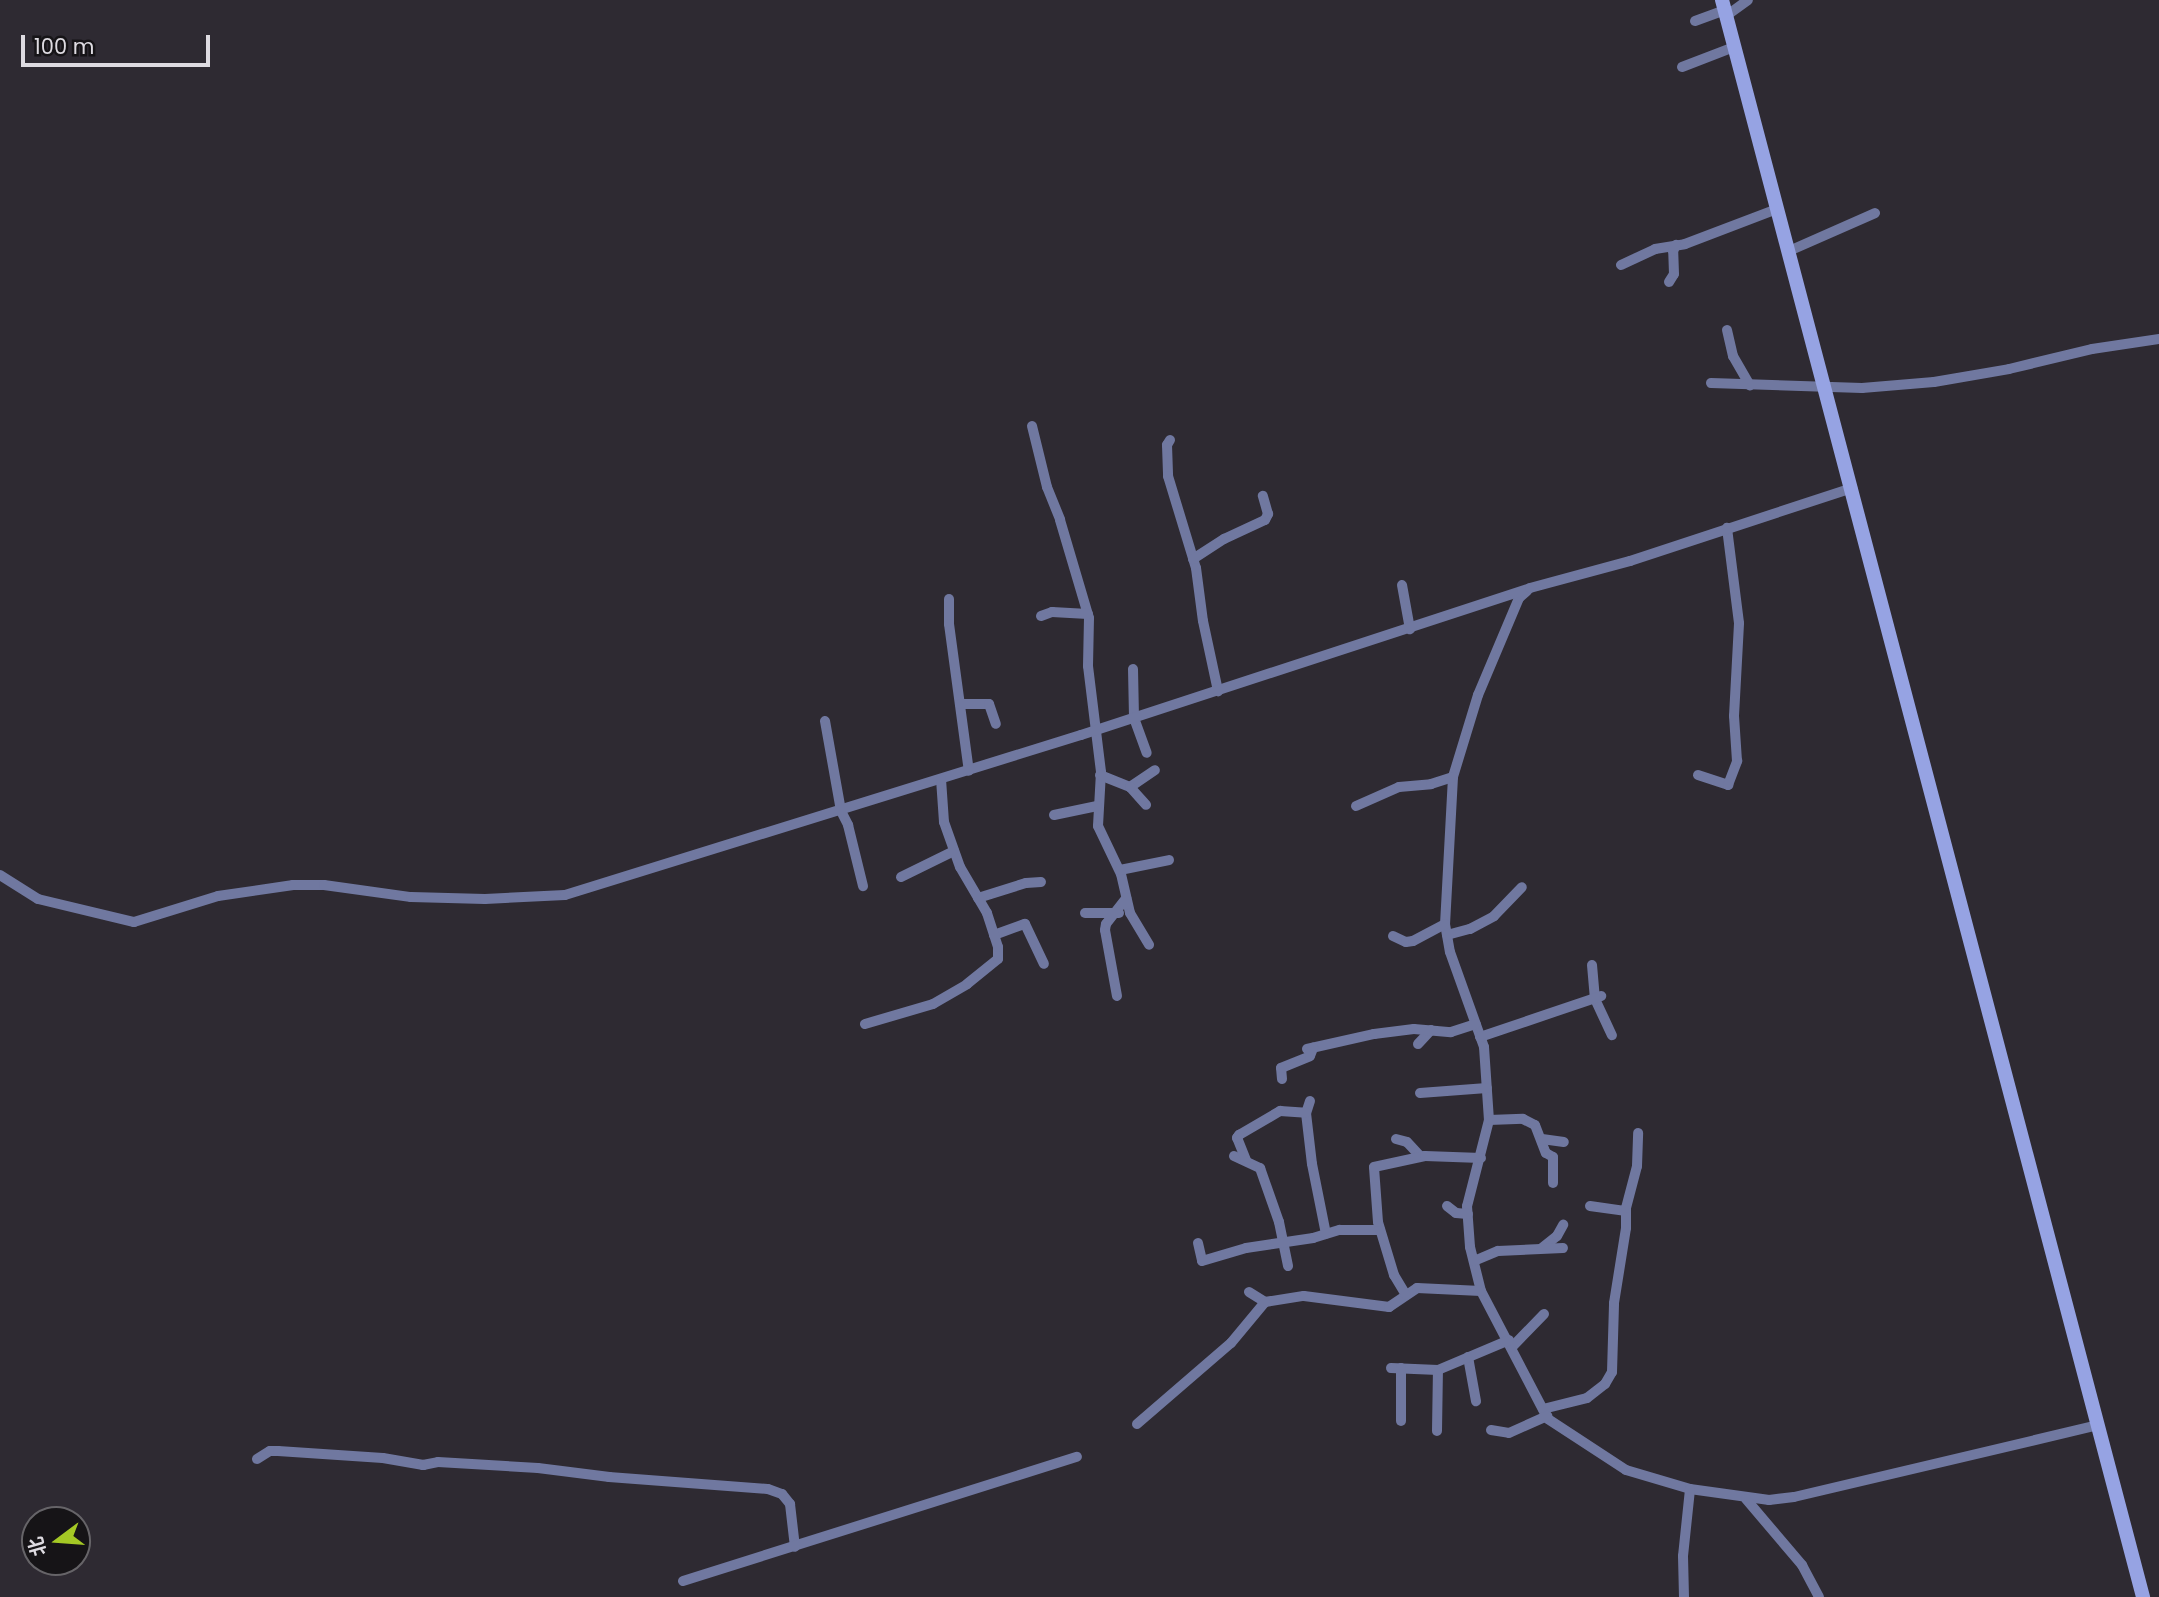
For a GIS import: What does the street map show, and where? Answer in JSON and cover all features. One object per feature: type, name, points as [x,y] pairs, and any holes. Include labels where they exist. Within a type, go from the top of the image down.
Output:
[{"type":"street","points":[[1695,21],[1748,0]]},
{"type":"street","points":[[1724,9],[2143,1597]]},
{"type":"street","points":[[1682,67],[1734,47]]},
{"type":"street","points":[[1621,265],[1654,249],[1676,245],[1777,209]]},
{"type":"street","points":[[1788,251],[1875,214]]},
{"type":"street","points":[[1669,282],[1674,274],[1673,251],[1676,245]]},
{"type":"street","points":[[1727,330],[1733,356],[1750,385]]},
{"type":"street","points":[[1711,383],[1862,388],[1950,380],[2092,349],[2159,339]]},
{"type":"street","points":[[1032,426],[1047,487],[1060,520],[1074,577],[1088,614],[1088,666],[1100,775],[1098,826],[1120,870],[1130,913],[1149,945]]},
{"type":"street","points":[[1170,440],[1167,444],[1168,476],[1194,559],[1203,621],[1219,691]]},
{"type":"street","points":[[0,875],[38,899],[134,922],[218,896],[293,885],[324,885],[411,897],[485,899],[565,895],[969,771],[1530,588],[1630,561],[1852,488]]},
{"type":"street","points":[[1194,559],[1224,539],[1265,520],[1268,514],[1263,496]]},
{"type":"street","points":[[1698,775],[1728,785],[1737,761],[1734,716],[1738,623],[1727,528]]},
{"type":"street","points":[[1402,585],[1410,629]]},
{"type":"street","points":[[1530,588],[1519,598],[1478,695],[1453,777],[1446,930],[1450,951],[1480,1037],[1487,1087],[1489,1120],[1468,1214],[1474,1261],[1481,1291],[1511,1343],[1545,1413],[1626,1470],[1689,1489],[1746,1499],[1794,1497],[2098,1424]]},
{"type":"street","points":[[949,599],[949,624],[969,771]]},
{"type":"street","points":[[1041,616],[1052,612],[1088,614]]},
{"type":"street","points":[[1133,669],[1134,718],[1147,753]]},
{"type":"street","points":[[960,704],[989,704],[996,724]]},
{"type":"street","points":[[825,721],[841,811],[848,825],[863,886]]},
{"type":"street","points":[[1130,787],[1155,771]]},
{"type":"street","points":[[1100,775],[1130,787],[1146,805]]},
{"type":"street","points":[[1356,806],[1399,787],[1431,784],[1453,777]]},
{"type":"street","points":[[865,1024],[933,1004],[967,984],[998,959],[994,934],[954,851],[944,822],[941,779]]},
{"type":"street","points":[[1054,816],[1097,806]]},
{"type":"street","points":[[901,877],[954,851]]},
{"type":"street","points":[[1120,870],[1169,860]]},
{"type":"street","points":[[978,898],[1026,883],[1041,882]]},
{"type":"street","points":[[1393,936],[1406,942],[1446,930],[1470,929],[1494,916],[1521,887]]},
{"type":"street","points":[[1117,996],[1105,938],[1106,924],[1126,898]]},
{"type":"street","points":[[1085,913],[1130,913]]},
{"type":"street","points":[[994,934],[1025,924],[1044,964]]},
{"type":"street","points":[[1592,965],[1598,998],[1612,1035]]},
{"type":"street","points":[[1480,1037],[1598,998]]},
{"type":"street","points":[[1282,1079],[1282,1068],[1310,1056],[1310,1049],[1403,1030],[1451,1032],[1476,1024]]},
{"type":"street","points":[[1418,1044],[1431,1030]]},
{"type":"street","points":[[1420,1093],[1487,1087]]},
{"type":"street","points":[[1310,1101],[1306,1113],[1315,1191],[1326,1234]]},
{"type":"street","points":[[1246,1160],[1238,1142],[1239,1135],[1280,1111],[1306,1113]]},
{"type":"street","points":[[1489,1120],[1530,1121],[1539,1130],[1546,1153],[1553,1157],[1553,1183]]},
{"type":"street","points":[[1491,1430],[1509,1433],[1545,1413],[1587,1398],[1610,1378],[1614,1303],[1626,1228],[1625,1211],[1637,1166],[1638,1133]]},
{"type":"street","points":[[1396,1139],[1407,1142],[1420,1156]]},
{"type":"street","points":[[1542,1139],[1564,1142]]},
{"type":"street","points":[[1234,1156],[1260,1168],[1263,1174],[1279,1222],[1288,1266]]},
{"type":"street","points":[[1406,1295],[1394,1275],[1375,1213],[1374,1167],[1420,1156],[1481,1158]]},
{"type":"street","points":[[1447,1206],[1456,1213],[1468,1214]]},
{"type":"street","points":[[1590,1206],[1625,1211]]},
{"type":"street","points":[[1538,1250],[1557,1236],[1563,1225]]},
{"type":"street","points":[[1198,1243],[1202,1261],[1246,1248],[1360,1228],[1380,1230]]},
{"type":"street","points":[[1474,1261],[1497,1251],[1563,1248]]},
{"type":"street","points":[[1137,1424],[1230,1343],[1265,1303],[1304,1296],[1389,1307],[1406,1295],[1425,1287],[1481,1291]]},
{"type":"street","points":[[1249,1292],[1265,1303]]},
{"type":"street","points":[[1401,1421],[1396,1368],[1438,1370],[1511,1343],[1544,1314]]},
{"type":"street","points":[[1468,1357],[1476,1401]]},
{"type":"street","points":[[1437,1432],[1438,1370]]},
{"type":"street","points":[[257,1459],[270,1451],[278,1451],[383,1458],[423,1465],[438,1462],[538,1468],[609,1477],[768,1489],[782,1494],[790,1503],[795,1547]]},
{"type":"street","points":[[683,1581],[1077,1457]]},
{"type":"street","points":[[1684,1597],[1684,1543],[1689,1489]]},
{"type":"street","points":[[1746,1499],[1802,1564],[1819,1597]]}]
